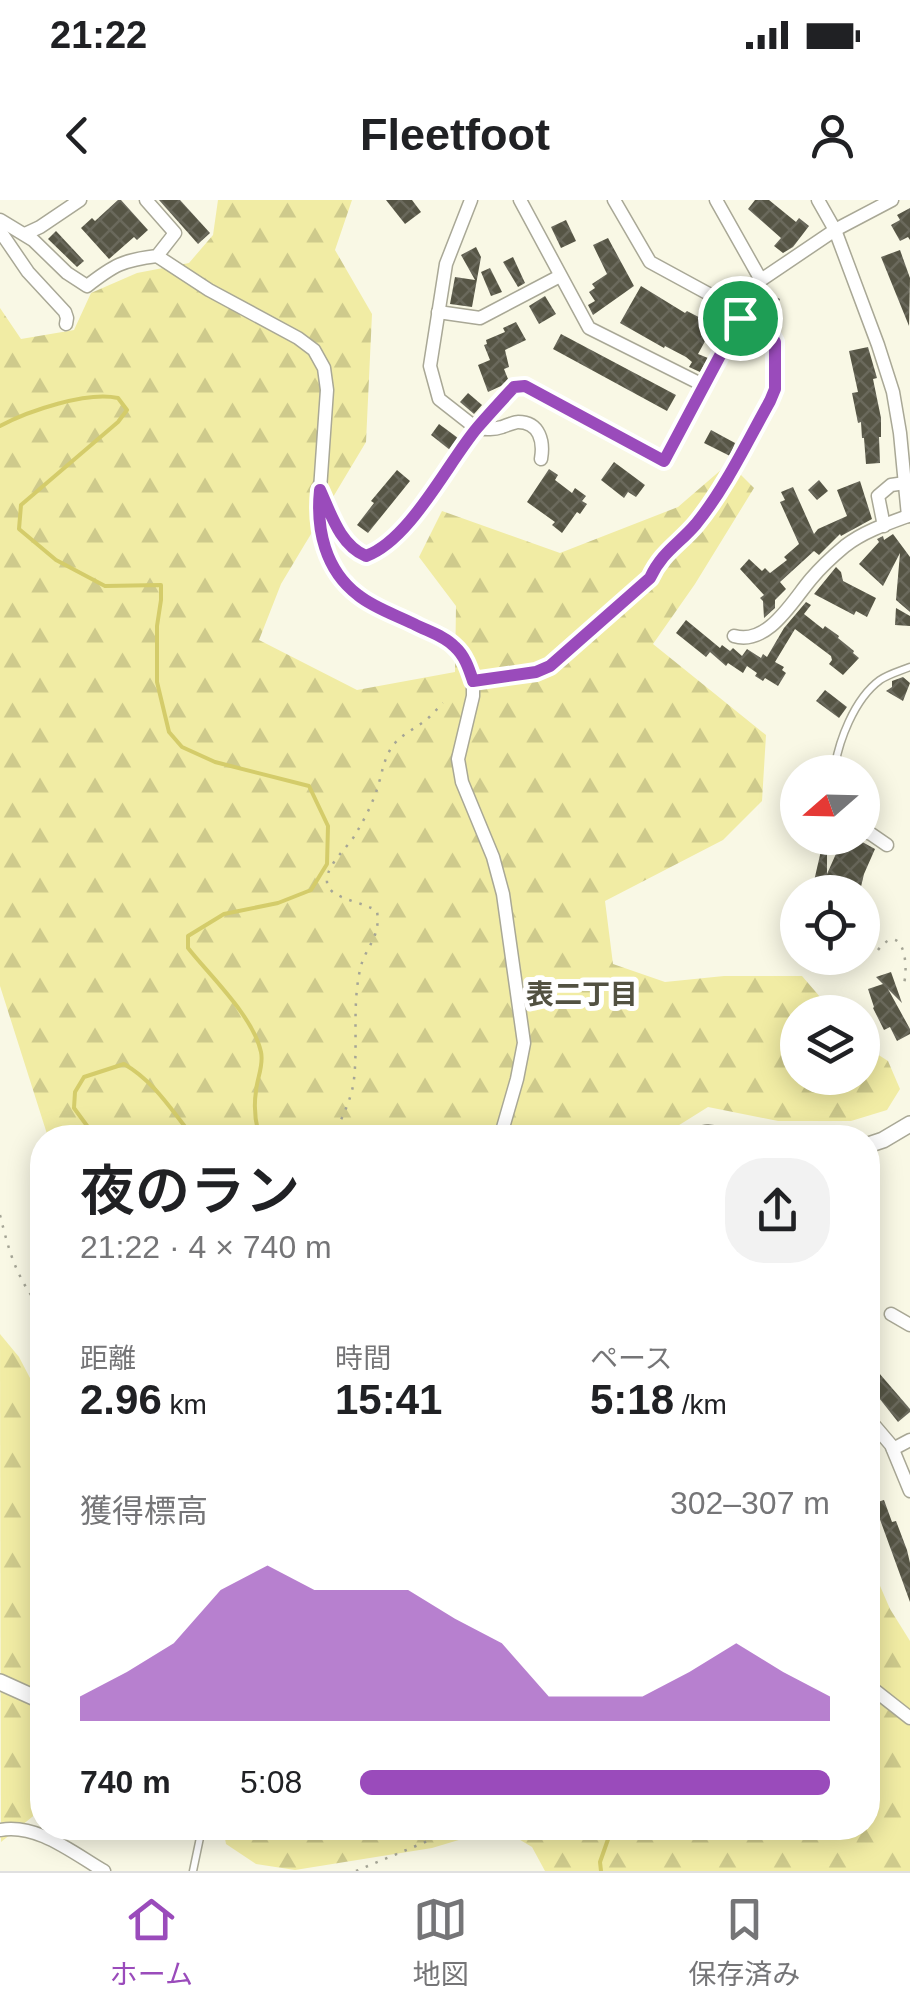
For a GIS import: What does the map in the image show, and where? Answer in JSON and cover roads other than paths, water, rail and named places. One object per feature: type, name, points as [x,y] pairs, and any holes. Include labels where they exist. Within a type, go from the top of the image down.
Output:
[{"type":"street","points":[[25,234],[80,200]]},
{"type":"street","points":[[146,200],[175,233],[157,256]]},
{"type":"street","points":[[471,200],[446,264],[430,366],[439,399],[476,428],[492,430],[517,422],[533,426],[544,446],[541,459]]},
{"type":"street","points":[[520,200],[589,328],[705,386]]},
{"type":"street","points":[[614,200],[650,262],[769,331],[775,342],[775,389],[740,455]]},
{"type":"street","points":[[716,200],[761,280]]},
{"type":"street","points":[[734,636],[754,636],[781,619],[811,578],[857,537],[909,516],[905,432],[835,230],[818,200]]},
{"type":"street","points":[[320,490],[347,543],[366,556],[376,553],[405,527],[476,428],[514,387],[525,386],[664,461],[761,280],[835,230],[892,200]]},
{"type":"street","points":[[0,220],[25,234],[87,286],[114,266],[157,256],[314,350],[324,368],[327,390],[319,516],[322,539],[333,566],[364,599],[454,646],[468,665],[473,681],[458,759],[462,782],[504,894],[524,1043],[504,1125]]},
{"type":"street","points":[[0,231],[28,272],[65,312],[66,324]]},
{"type":"street","points":[[438,312],[480,318],[560,276]]},
{"type":"street","points":[[884,526],[878,496],[891,485],[905,483]]},
{"type":"street","points":[[880,841],[886,846]]},
{"type":"street","points":[[880,1141],[910,1124]]},
{"type":"street","points":[[891,1314],[910,1325]]},
{"type":"street","points":[[880,1433],[893,1449],[910,1491]]},
{"type":"street","points":[[893,1449],[910,1440]]},
{"type":"street","points":[[0,1682],[30,1696]]},
{"type":"street","points":[[880,1694],[910,1718]]},
{"type":"street","points":[[0,1830],[30,1831]]},
{"type":"street","points":[[50,1840],[104,1871]]},
{"type":"lane","points":[[838,755],[843,733],[870,690],[890,674],[910,667]]},
{"type":"lane","points":[[193,1871],[199,1840]]},
{"type":"waterway","points":[[0,426],[58,404],[90,397],[118,398],[127,410],[118,422],[21,505],[19,529],[56,560],[105,586],[161,585],[157,682],[169,732],[182,747],[215,762],[309,786],[328,826],[327,864],[311,890],[278,903],[224,914],[188,936],[188,948],[240,1011],[256,1038],[262,1062],[255,1101],[257,1125]]},
{"type":"waterway","points":[[86,1125],[74,1108],[75,1092],[84,1077],[124,1064],[154,1088],[184,1125]]},
{"type":"waterway","points":[[601,1871],[608,1840]]},
{"type":"district","name":"表二丁目","points":[[582,994]]}]
